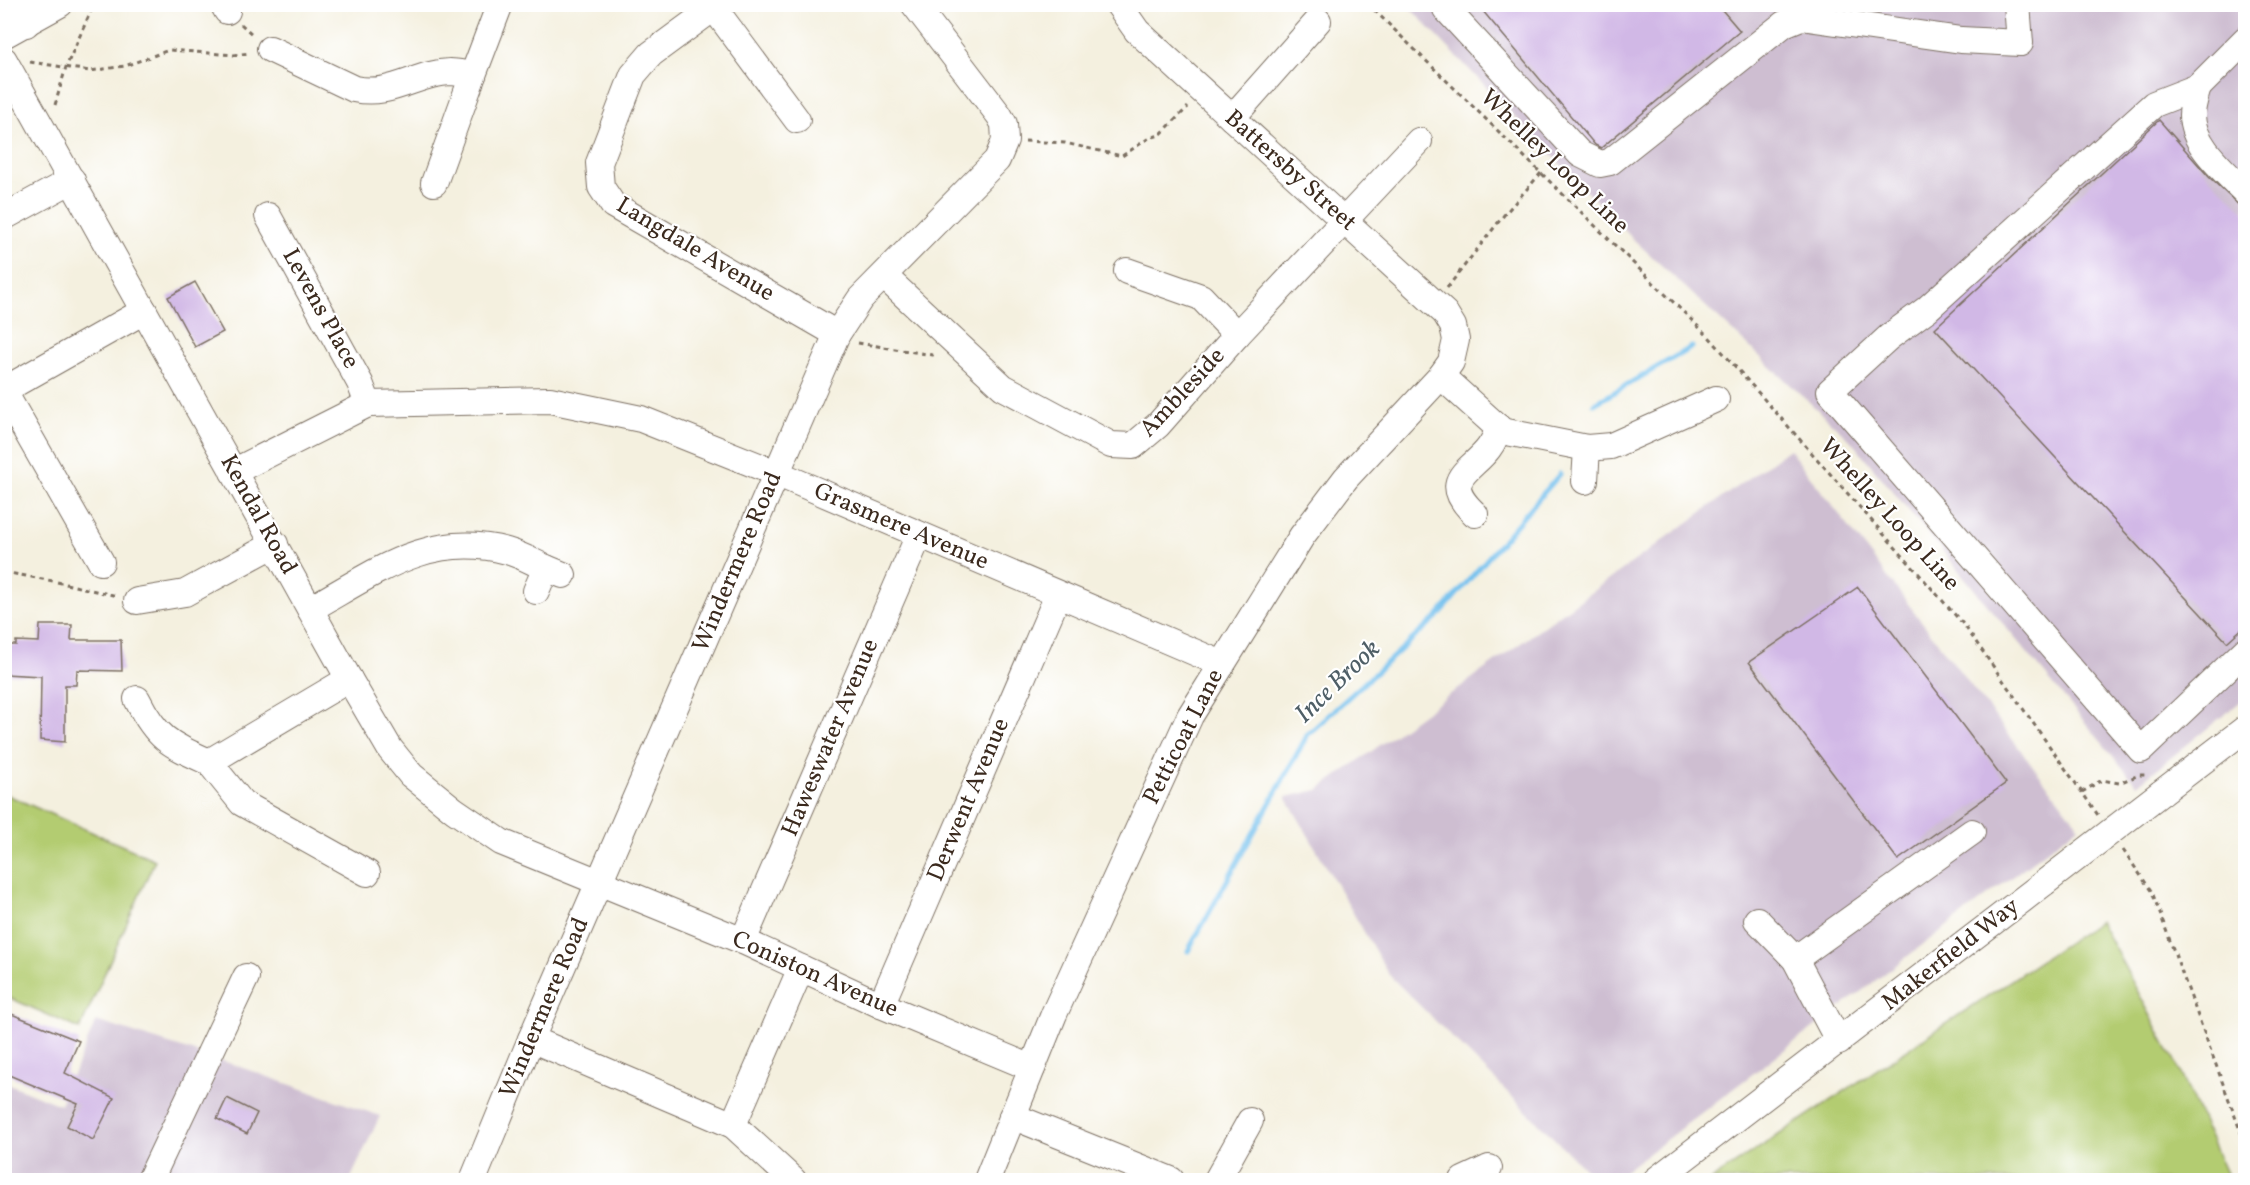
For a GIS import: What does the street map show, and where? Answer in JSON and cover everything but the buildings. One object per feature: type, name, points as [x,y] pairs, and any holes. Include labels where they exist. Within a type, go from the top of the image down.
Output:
[{"type":"street","points":[[16,21],[60,4]]},
{"type":"street","points":[[434,183],[500,4]]},
{"type":"street","name":"Windermere Road","points":[[472,1180],[598,883],[837,333],[860,299],[997,160],[1005,141],[1004,124],[999,115],[914,4]]},
{"type":"street","name":"Battersby Street","points":[[1118,4],[1137,31],[1435,304],[1453,326],[1456,340]]},
{"type":"street","points":[[1446,9],[1580,153],[1600,164],[1610,162],[1784,24],[1801,17],[1961,40],[2020,43],[2017,4]]},
{"type":"street","points":[[717,6],[797,120]]},
{"type":"street","name":"Langdale Avenue","points":[[717,6],[651,54],[633,75],[599,163],[601,187],[613,205],[837,333]]},
{"type":"street","points":[[1232,118],[1318,21]]},
{"type":"street","points":[[2246,39],[2198,87],[2154,104],[1927,309],[1889,337],[1830,390],[2140,750],[2246,650]]},
{"type":"street","points":[[270,49],[354,89],[366,92],[380,91],[448,72],[473,75]]},
{"type":"street","name":"Kendal Road","points":[[16,61],[45,132],[233,472],[390,749],[411,775],[454,810],[501,842],[598,883]]},
{"type":"street","points":[[2198,87],[2192,115],[2196,132],[2204,149],[2246,193]]},
{"type":"street","name":"Ambleside","points":[[884,276],[1003,387],[1111,445],[1133,446],[1158,425],[1237,335],[1419,141]]},
{"type":"street","points":[[4,217],[72,180]]},
{"type":"street","name":"Levens Place","points":[[268,216],[360,383],[368,404]]},
{"type":"street","points":[[1126,271],[1201,297],[1237,335]]},
{"type":"street","points":[[101,562],[4,391],[144,311]]},
{"type":"street","name":"Petticoat Lane","points":[[987,1180],[1032,1068],[1190,716],[1302,536],[1378,442],[1441,376],[1455,351],[1456,340]]},
{"type":"street","points":[[1441,376],[1502,431],[1587,448],[1611,446],[1716,399]]},
{"type":"street","name":"Grasmere Avenue","points":[[233,472],[368,404],[550,400],[641,419],[776,473],[1222,664]]},
{"type":"street","points":[[1475,514],[1460,501],[1457,486],[1461,475],[1496,440],[1498,427]]},
{"type":"street","points":[[1585,480],[1587,448]]},
{"type":"street","name":"Haweswater Avenue","points":[[743,941],[920,535]]},
{"type":"street","points":[[137,601],[185,593],[275,544]]},
{"type":"street","points":[[310,609],[404,557],[432,548],[459,544],[485,546],[510,552],[555,572],[536,591]]},
{"type":"street","name":"Derwent Avenue","points":[[881,1005],[1058,595]]},
{"type":"street","points":[[209,762],[349,679]]},
{"type":"street","points":[[137,699],[150,725],[169,744],[209,762],[242,803],[367,873]]},
{"type":"street","name":"Makerfield Way","points":[[1656,1180],[2246,728]]},
{"type":"street","points":[[1795,959],[1972,832]]},
{"type":"street","name":"Coniston Avenue","points":[[598,883],[743,941],[881,1005],[1032,1068]]},
{"type":"street","points":[[1756,920],[1795,959],[1839,1042]]},
{"type":"street","points":[[733,1125],[801,968]]},
{"type":"street","points":[[150,1180],[246,977]]},
{"type":"street","points":[[531,1039],[733,1125],[793,1180]]},
{"type":"street","points":[[1012,1116],[1171,1180]]},
{"type":"street","points":[[1217,1180],[1250,1121]]},
{"type":"street","points":[[1463,1180],[1489,1168]]},
{"type":"path","points":[[45,132],[66,67],[94,4]]},
{"type":"path","name":"Whelley Loop Line","points":[[1368,4],[1710,338],[1964,625],[2101,819]]},
{"type":"path","points":[[225,8],[270,49]]},
{"type":"path","points":[[16,61],[90,71],[125,66],[169,50],[234,55],[270,49]]},
{"type":"path","points":[[1045,141],[1084,146],[1122,156],[1149,138],[1160,135],[1203,92]]},
{"type":"path","points":[[1435,304],[1504,215],[1541,173]]},
{"type":"path","points":[[837,333],[855,342],[933,355],[955,342]]},
{"type":"path","points":[[4,572],[137,601]]},
{"type":"path","points":[[2082,792],[2102,780],[2120,783],[2139,775],[2152,777],[2164,791]]},
{"type":"path","points":[[2120,847],[2152,892],[2246,1146]]},
{"type":"shaded area","points":[[1407,5],[2245,5],[2245,698],[2137,785],[1850,440],[1633,239]]},
{"type":"shaded area","points":[[1789,449],[2079,826],[1613,1180],[1596,1180],[1389,975],[1286,797],[1318,790]]},
{"type":"shaded area","points":[[96,1021],[220,1060],[380,1116],[350,1180],[5,1180],[4,1082],[60,1105]]},
{"type":"green space","points":[[5,794],[155,860],[80,1029],[5,996]]},
{"type":"green space","points":[[2100,921],[2177,1065],[2229,1180],[1711,1180]]},
{"type":"waterway","name":"Ince Brook","points":[[1594,404],[1692,347]]},
{"type":"waterway","name":"Ince Brook","points":[[1188,951],[1308,734],[1438,616],[1560,474]]}]
